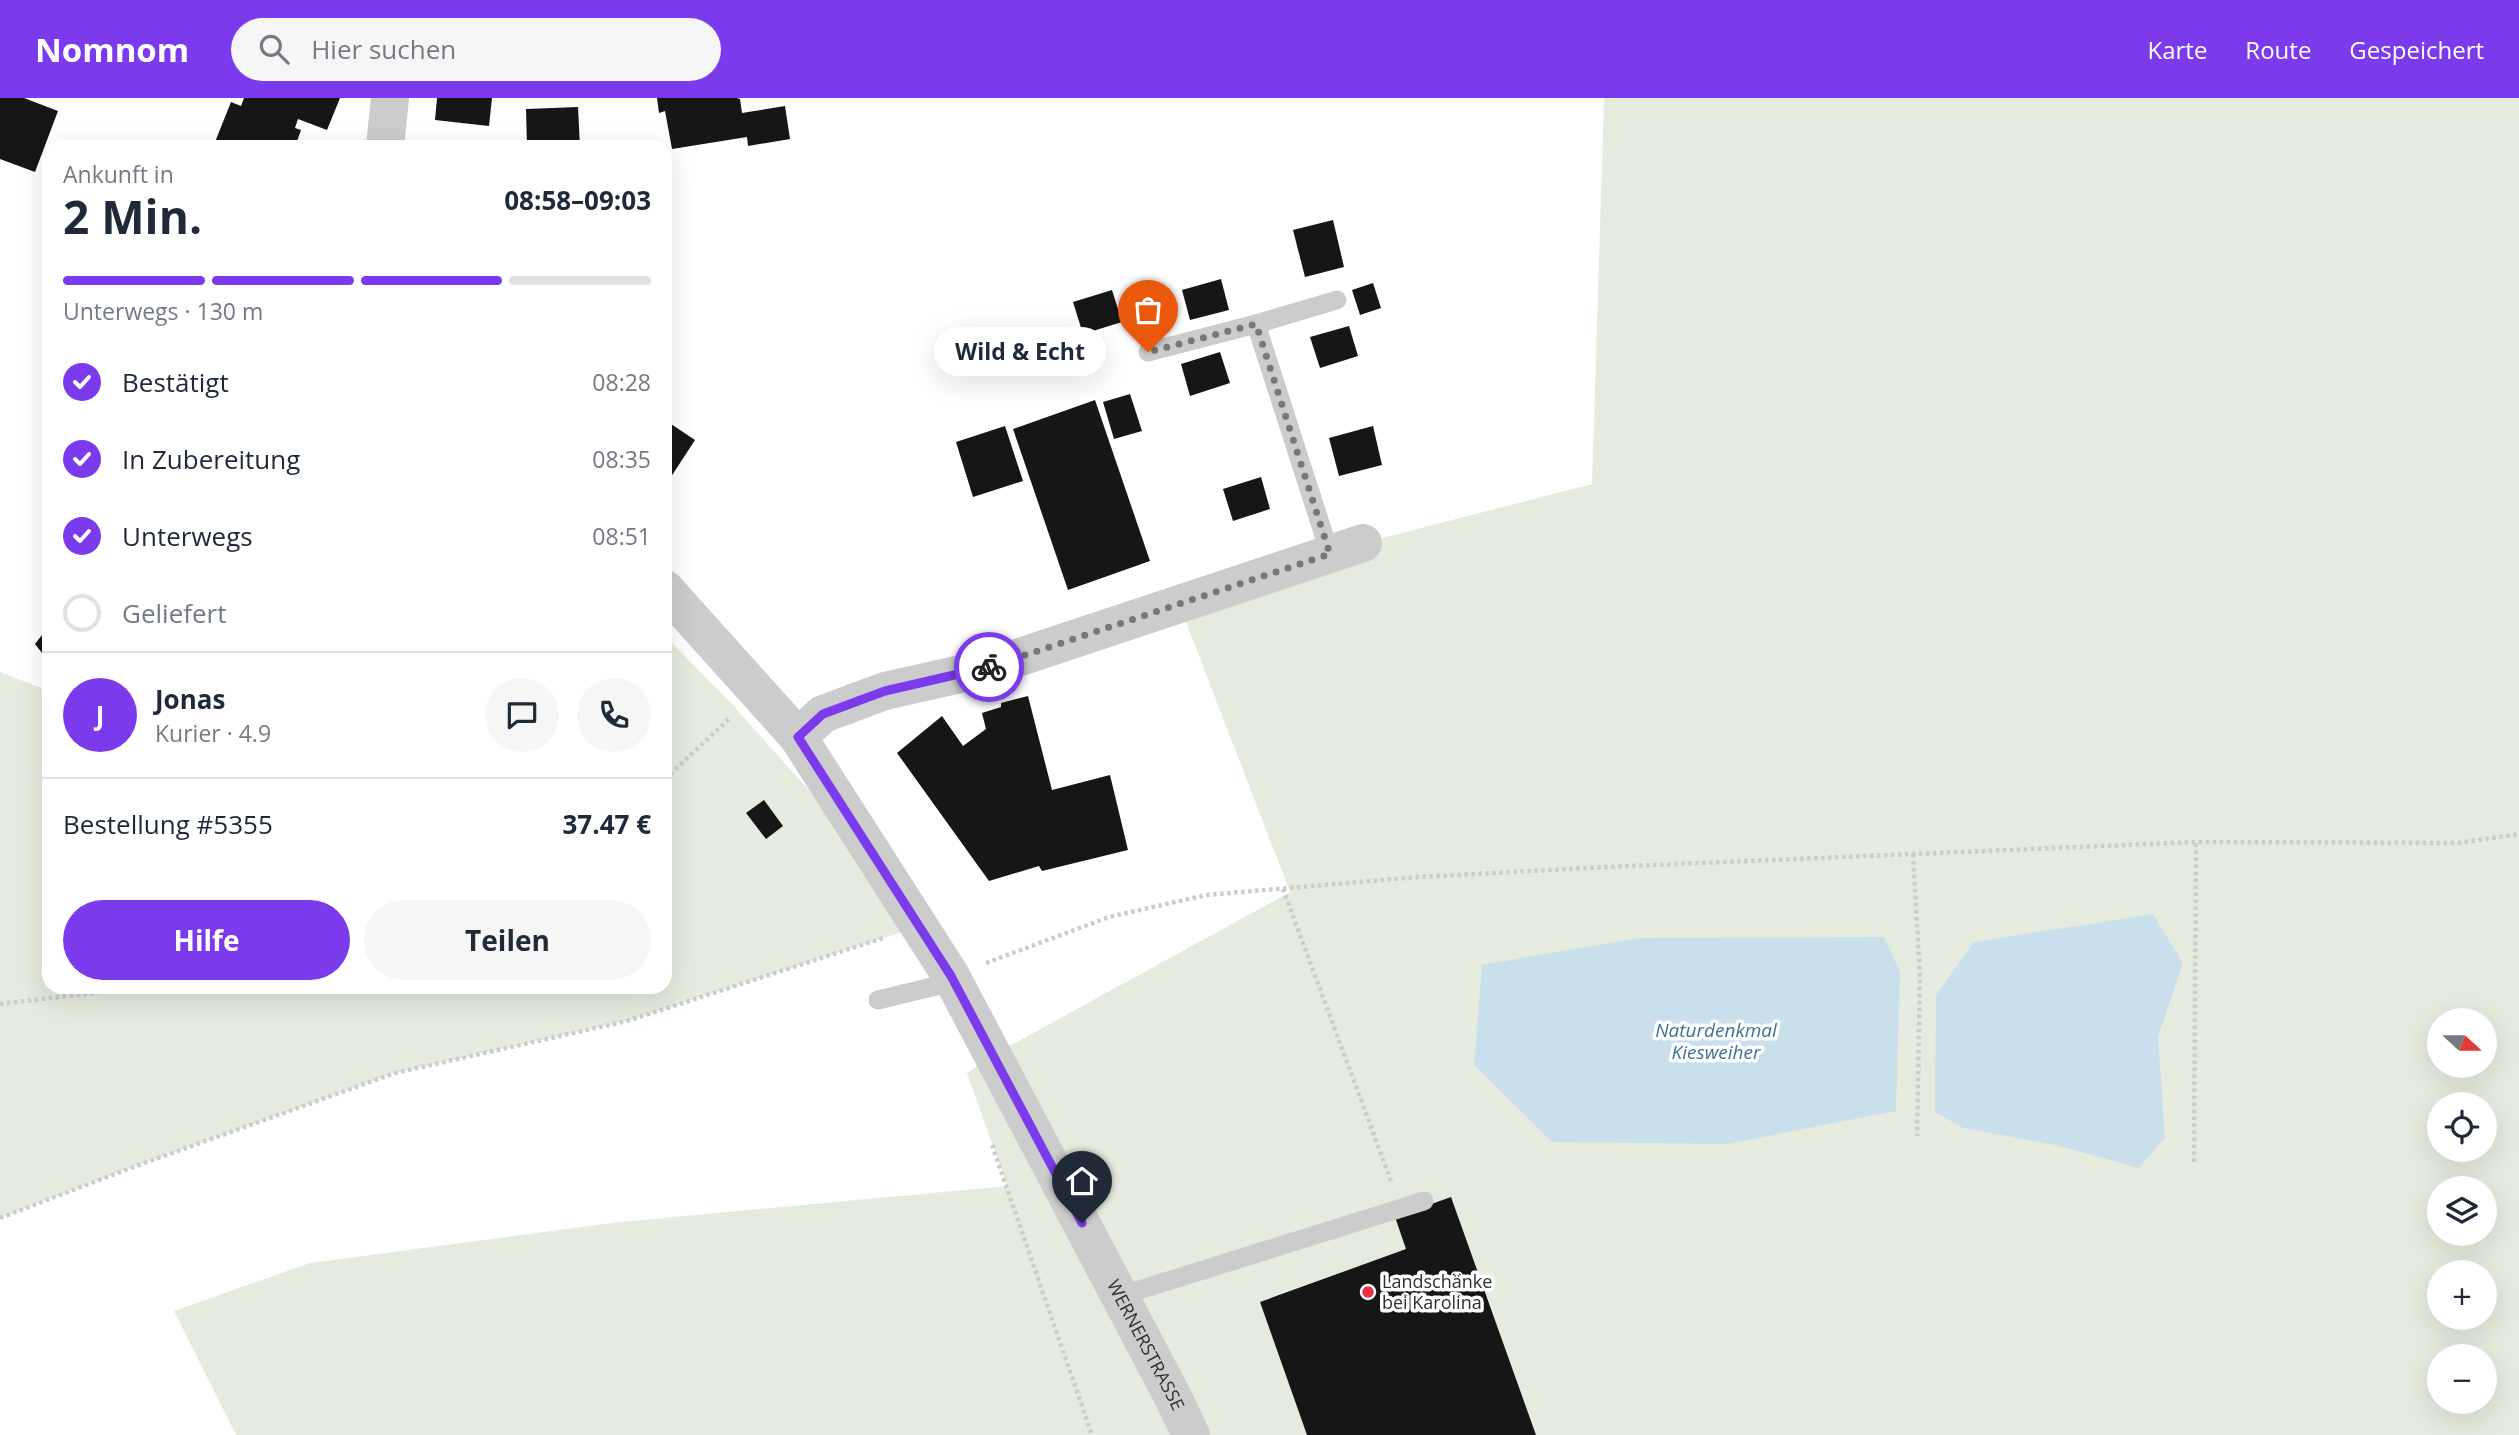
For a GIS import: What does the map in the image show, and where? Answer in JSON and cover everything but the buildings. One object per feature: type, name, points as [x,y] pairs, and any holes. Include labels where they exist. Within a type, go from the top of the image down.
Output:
[{"type":"street","points":[[386,140],[390,98]]},
{"type":"street","points":[[798,737],[823,714],[885,691],[987,668],[1347,549]]},
{"type":"street","name":"WERNERSTRASSE","points":[[672,598],[798,737],[951,976],[1191,1435]]},
{"type":"lane","points":[[1148,352],[1338,300]]},
{"type":"lane","points":[[1256,324],[1347,549]]},
{"type":"lane","points":[[878,1000],[936,986],[951,976]]},
{"type":"lane","points":[[1120,1296],[1424,1201]]},
{"type":"path","points":[[672,772],[732,715],[760,694]]},
{"type":"path","points":[[1026,948],[1109,917],[1206,895],[1431,876],[2196,842],[2458,843],[2519,834]]},
{"type":"path","points":[[2194,1162],[2196,842]]},
{"type":"path","points":[[1913,854],[1920,977],[1917,1136]]},
{"type":"path","points":[[1283,889],[1402,1208]]},
{"type":"path","points":[[0,1218],[395,1073],[628,1021],[920,926]]},
{"type":"path","points":[[0,1004],[85,994]]},
{"type":"path","points":[[989,1136],[1092,1435]]},
{"type":"green space","points":[[1604,98],[2519,98],[2519,1435],[236,1435],[174,1311],[310,1263],[620,1222],[1007,1186],[967,1073],[993,1055],[1290,892],[1179,604],[1363,543],[1592,484]]},
{"type":"green space","points":[[672,643],[730,702],[897,889],[921,926],[627,1021],[395,1073],[0,1218],[0,672],[42,688],[42,994],[672,994]]},
{"type":"water","points":[[2153,914],[2183,963],[2158,1037],[2165,1138],[2139,1168],[2055,1145],[1963,1128],[1935,1112],[1936,995],[1974,942]]},
{"type":"water","name":"Naturdenkmal Kiesweiher","points":[[1884,937],[1900,972],[1896,1111],[1727,1144],[1552,1142],[1474,1065],[1482,965],[1639,938]]},
{"type":"way so far","points":[[989,667],[1330,554],[1256,324],[1148,352]]},
{"type":"place","name":"Wild & Echt","points":[[1148,352]]},
{"type":"place","name":"Landschänke bei Karolina","points":[[1368,1292]]},
{"type":"route","points":[[989,667],[885,691],[823,714],[798,737],[951,976],[1082,1223]]}]
